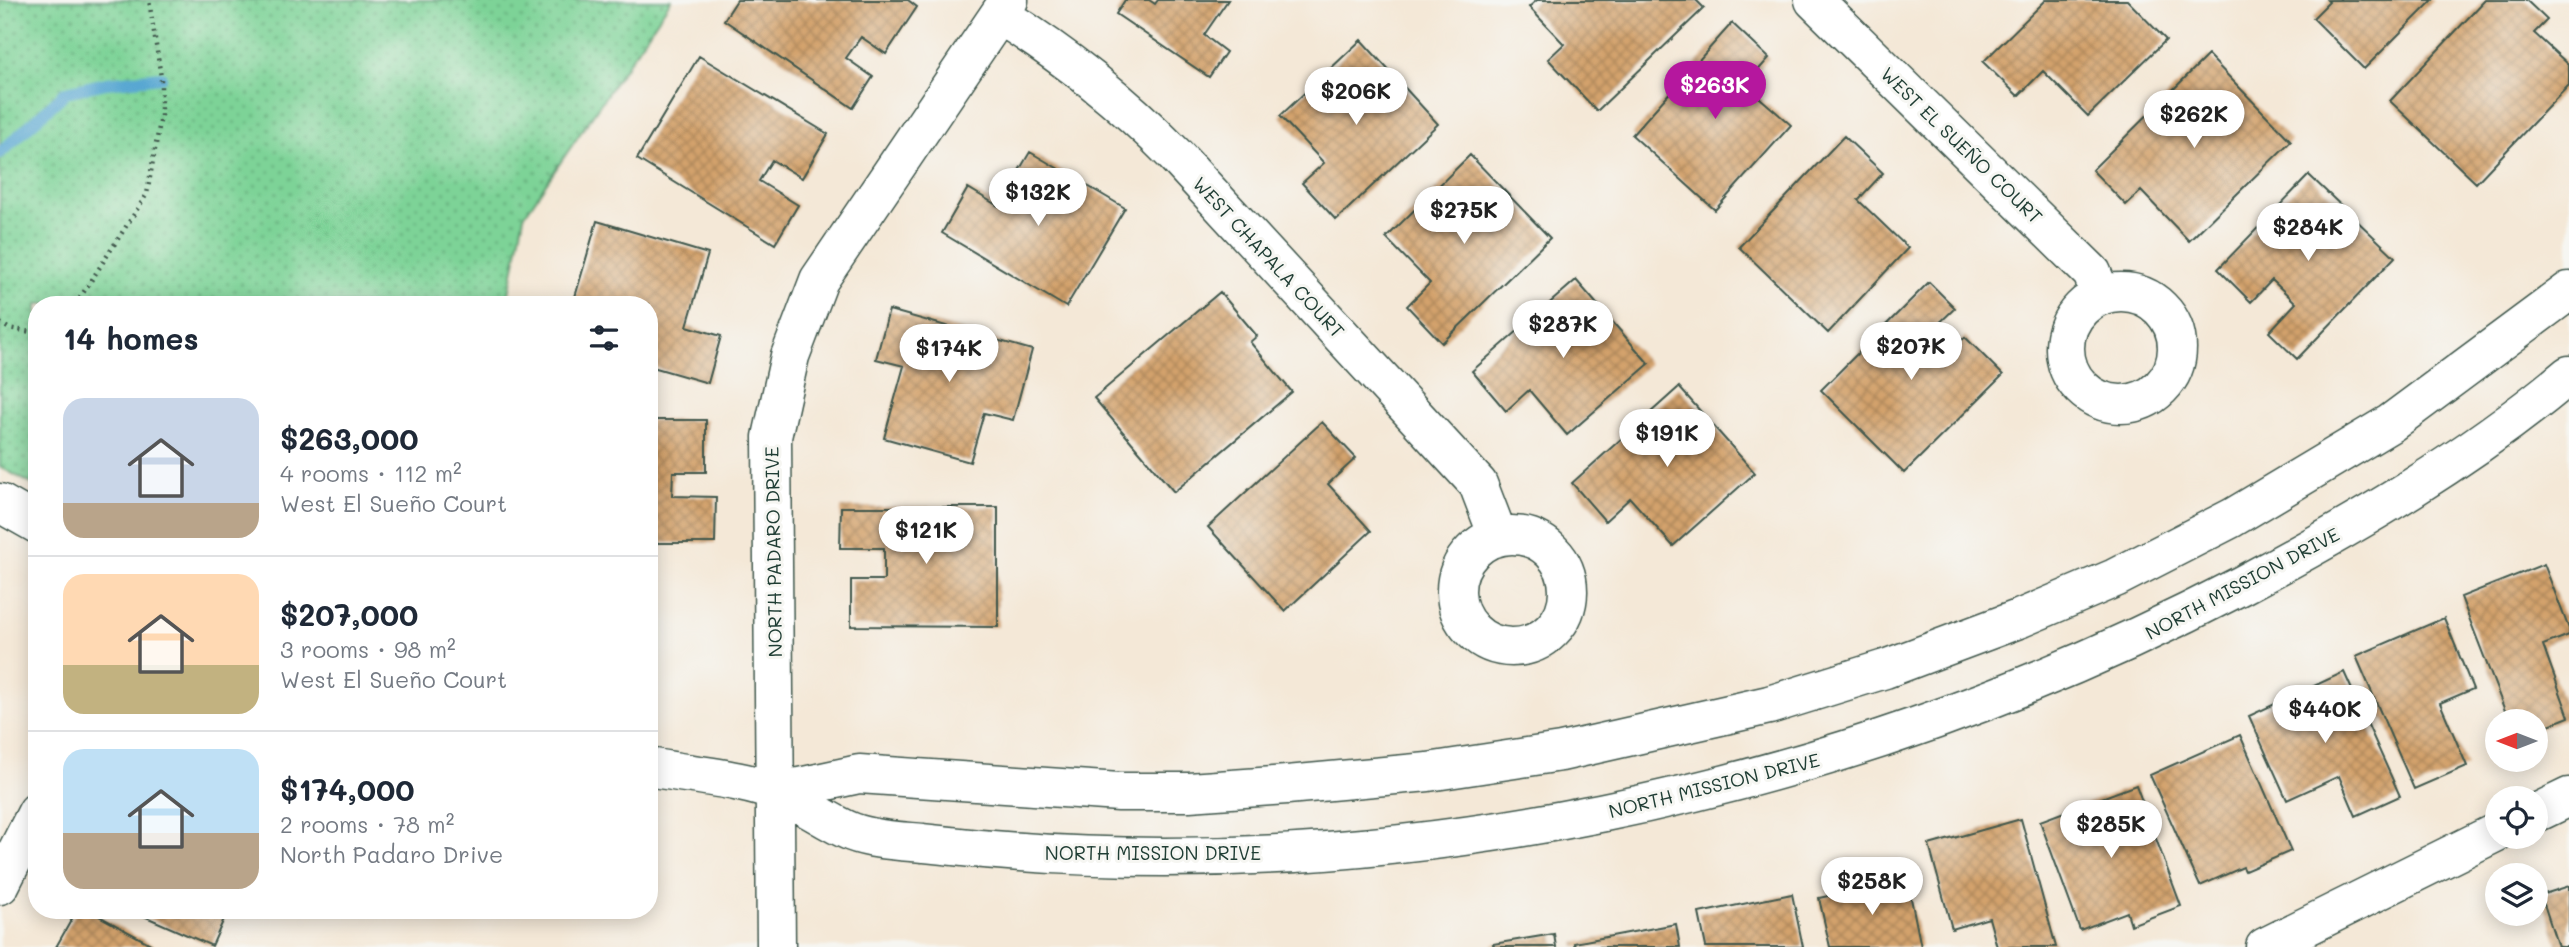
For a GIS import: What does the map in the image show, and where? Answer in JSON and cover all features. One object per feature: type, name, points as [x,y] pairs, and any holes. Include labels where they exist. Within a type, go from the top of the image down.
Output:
[{"type":"street","name":"WEST EL SUEÑO COURT","points":[[1814,0],[2092,273],[2101,296]]},
{"type":"street","name":"WEST CHAPALA COURT","points":[[1005,8],[1142,121],[1175,155],[1478,484],[1498,536]]},
{"type":"street","name":"NORTH PADARO DRIVE","points":[[776,947],[772,437],[790,356],[819,280],[1005,8]]},
{"type":"street","name":"NORTH MISSION DRIVE","points":[[776,792],[859,774],[1119,792],[1189,792],[1300,784],[1428,772],[1561,752],[1769,705],[1885,669],[2021,618],[2115,578],[2232,518],[2391,423],[2569,291]]},
{"type":"street","name":"NORTH MISSION DRIVE","points":[[658,769],[776,792],[855,833],[922,843],[1013,851],[1203,856],[1323,850],[1441,839],[1544,825],[1702,792],[1818,760],[2041,680],[2153,632],[2349,527],[2415,487],[2569,375]]},
{"type":"street","points":[[0,503],[28,519]]},
{"type":"street","points":[[2548,807],[2569,797]]},
{"type":"street","points":[[0,886],[28,830]]},
{"type":"street","points":[[2265,947],[2485,838]]},
{"type":"path","points":[[81,296],[147,194],[161,116],[161,77],[149,0]]},
{"type":"path","points":[[0,323],[8,328],[28,331]]},
{"type":"green space","points":[[0,0],[671,0],[524,216],[509,296],[28,296],[28,482],[0,467]]},
{"type":"building","points":[[737,0],[908,0],[917,7],[886,54],[861,37],[846,58],[873,77],[853,108],[724,20]]},
{"type":"building","points":[[1125,0],[1149,0],[1155,4],[1158,0],[1228,0],[1204,35],[1226,52],[1209,77],[1116,14]]},
{"type":"building","points":[[1537,0],[1696,0],[1704,8],[1597,111],[1548,59],[1564,44],[1529,7]]},
{"type":"building","points":[[2046,0],[2127,0],[2166,40],[2088,116],[2043,71],[2018,96],[1983,62]]},
{"type":"building","points":[[2327,0],[2433,0],[2364,69],[2313,18],[2329,2]]},
{"type":"building","points":[[2485,0],[2526,0],[2547,20],[2534,33],[2569,65],[2569,85],[2476,183],[2390,101]]},
{"type":"building","points":[[1732,23],[1769,58],[1745,85],[1791,125],[1715,210],[1632,135]]},
{"type":"building","points":[[1361,40],[1438,124],[1336,220],[1302,183],[1324,163],[1280,116]]},
{"type":"building","points":[[2208,55],[2291,141],[2189,241],[2141,191],[2126,205],[2092,170]]},
{"type":"building","points":[[699,56],[828,134],[802,178],[772,160],[759,181],[798,205],[775,244],[637,159]]},
{"type":"building","points":[[1844,136],[1883,173],[1858,200],[1908,248],[1828,333],[1739,247]]},
{"type":"building","points":[[1030,152],[1125,208],[1066,307],[942,233],[968,188],[998,206]]},
{"type":"building","points":[[1470,155],[1550,238],[1442,343],[1407,306],[1430,283],[1386,238]]},
{"type":"building","points":[[2309,175],[2395,257],[2297,359],[2269,332],[2296,303],[2272,280],[2251,302],[2218,269]]},
{"type":"building","points":[[597,221],[708,254],[687,326],[721,336],[708,383],[658,369],[658,296],[575,296]]},
{"type":"building","points":[[1576,280],[1649,364],[1567,435],[1529,390],[1506,411],[1472,371]]},
{"type":"building","points":[[1929,282],[1955,308],[1930,332],[1950,353],[1965,337],[2003,375],[1904,473],[1821,390]]},
{"type":"building","points":[[1220,292],[1257,336],[1250,342],[1292,392],[1174,492],[1094,398]]},
{"type":"building","points":[[889,310],[1032,350],[1013,420],[984,413],[970,462],[884,438],[904,366],[876,359]]},
{"type":"building","points":[[1679,387],[1755,473],[1673,546],[1630,498],[1605,521],[1572,483]]},
{"type":"building","points":[[658,420],[706,420],[706,472],[673,472],[672,496],[716,497],[715,543],[658,543]]},
{"type":"building","points":[[1322,422],[1356,458],[1328,484],[1371,531],[1285,611],[1208,527]]},
{"type":"building","points":[[841,507],[998,507],[998,627],[851,626],[851,580],[884,580],[884,548],[840,548]]},
{"type":"building","points":[[2544,564],[2569,629],[2569,635],[2543,645],[2569,717],[2548,725],[2548,709],[2504,709],[2461,597]]},
{"type":"building","points":[[2444,618],[2473,689],[2440,703],[2467,766],[2414,789],[2356,656]]},
{"type":"building","points":[[2344,672],[2400,796],[2356,816],[2339,776],[2287,800],[2249,716]]},
{"type":"building","points":[[2240,735],[2291,851],[2245,871],[2243,867],[2200,886],[2150,775]]},
{"type":"building","points":[[2136,785],[2181,906],[2131,925],[2127,912],[2080,930],[2040,821]]},
{"type":"building","points":[[2021,819],[2056,947],[1997,947],[1989,918],[1952,929],[1929,845]]},
{"type":"building","points":[[1907,879],[1921,947],[1830,947],[1819,898]]},
{"type":"building","points":[[2569,886],[2569,947],[2558,947],[2548,916],[2548,893]]},
{"type":"building","points":[[1792,894],[1803,947],[1706,947],[1699,913]]},
{"type":"building","points":[[72,919],[105,919],[156,947],[56,947]]},
{"type":"building","points":[[151,919],[224,919],[212,946]]},
{"type":"building","points":[[1676,924],[1680,947],[1575,947],[1574,943]]},
{"type":"building","points":[[1554,934],[1556,947],[1494,947],[1493,944]]},
{"type":"waterway","points":[[0,153],[66,92],[106,83],[161,77]]}]
